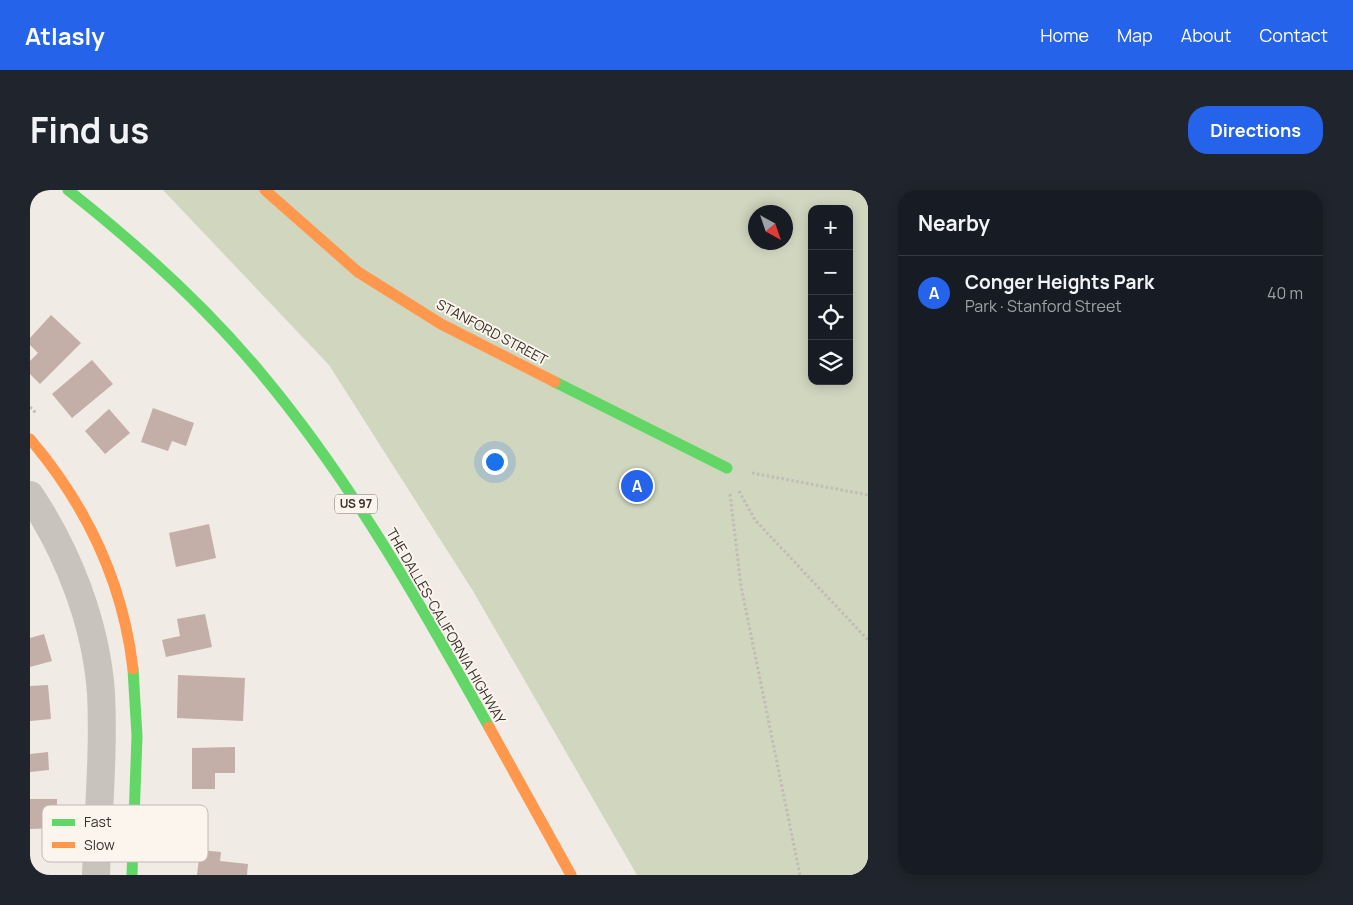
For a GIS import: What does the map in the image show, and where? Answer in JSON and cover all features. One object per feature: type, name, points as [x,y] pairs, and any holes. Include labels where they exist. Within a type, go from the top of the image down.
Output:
[{"type":"main road","name":"THE DALLES-CALIFORNIA HIGHWAY","points":[[68,190],[143,252],[190,296],[279,397],[318,448],[390,558],[571,875]]},
{"type":"main road","name":"STANFORD STREET","points":[[265,190],[358,272],[441,324],[727,468]]},
{"type":"main road","points":[[30,439],[59,474],[78,504],[110,575],[128,643],[135,689],[134,805]]},
{"type":"main road","points":[[132,862],[132,875]]},
{"type":"street","points":[[30,495],[48,522],[77,587],[96,659],[100,692],[101,726],[98,805]]},
{"type":"street","points":[[96,862],[96,875]]},
{"type":"path","points":[[727,468],[868,495]]},
{"type":"path","points":[[727,468],[754,520],[868,640]]},
{"type":"path","points":[[727,468],[741,586],[800,875]]},
{"type":"green space","points":[[163,190],[868,190],[868,875],[637,875],[473,591],[329,365]]},
{"type":"building","points":[[51,315],[81,343],[40,384],[30,374],[30,361],[38,353],[30,345],[30,338]]},
{"type":"building","points":[[92,360],[113,384],[72,418],[52,394]]},
{"type":"building","points":[[153,408],[194,423],[186,446],[172,441],[168,451],[141,442]]},
{"type":"building","points":[[109,409],[130,433],[105,454],[85,431]]},
{"type":"building","points":[[209,524],[216,558],[176,567],[169,533]]},
{"type":"building","points":[[205,614],[212,647],[166,657],[162,640],[180,636],[177,619]]},
{"type":"building","points":[[44,634],[52,661],[30,667],[30,638]]},
{"type":"building","points":[[178,675],[245,678],[243,721],[177,718]]},
{"type":"building","points":[[48,685],[51,719],[30,721],[30,686]]},
{"type":"building","points":[[235,747],[235,773],[215,773],[215,789],[192,789],[192,748]]},
{"type":"building","points":[[48,752],[49,770],[30,772],[30,754]]},
{"type":"building","points":[[30,799],[57,799],[57,805],[42,805],[42,829],[30,829]]},
{"type":"building","points":[[208,851],[221,852],[220,861],[248,864],[247,875],[197,875],[199,862],[208,862]]},
{"type":"traffic: fast","points":[[68,190],[121,233],[171,278],[220,327],[265,378],[328,460],[357,503],[412,592],[489,727]]},
{"type":"traffic: fast","points":[[555,382],[727,468]]},
{"type":"traffic: fast","points":[[133,669],[137,736],[135,805]]},
{"type":"traffic: fast","points":[[132,862],[132,875]]},
{"type":"traffic: slow","points":[[265,190],[358,272],[441,324],[555,382]]},
{"type":"traffic: slow","points":[[30,439],[68,491],[85,518],[99,546],[121,606],[133,669]]},
{"type":"traffic: slow","points":[[489,727],[571,875]]},
{"type":"place","name":"Conger Heights Park","points":[[637,486]]}]
